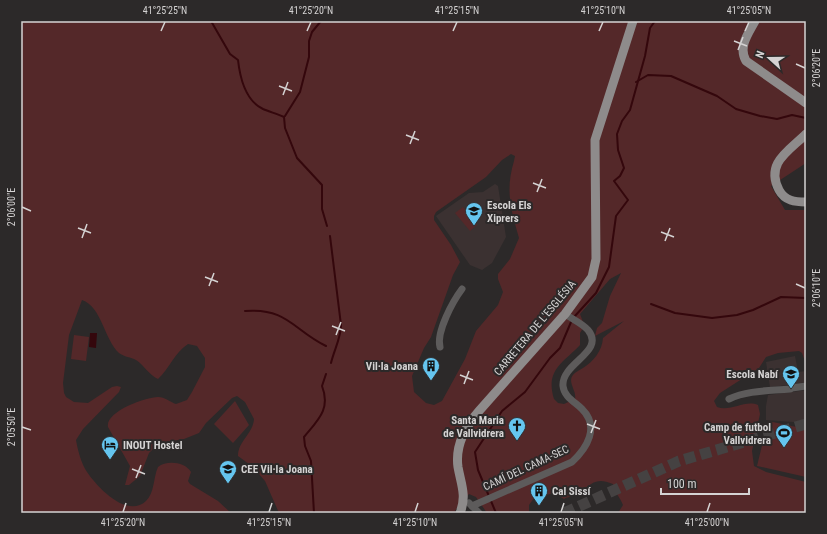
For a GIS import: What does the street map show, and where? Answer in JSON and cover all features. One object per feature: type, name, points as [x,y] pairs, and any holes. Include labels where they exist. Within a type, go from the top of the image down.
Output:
[{"type":"main road","name":"CARRETERA DE L'ESGLÉSIA","points":[[464,499],[458,459],[460,444],[467,427],[479,411],[565,314],[590,281],[594,272],[596,259],[595,140],[633,21]]},
{"type":"main road","points":[[755,21],[743,45],[742,54],[746,61],[806,103]]},
{"type":"main road","points":[[806,134],[780,159],[775,168],[774,176],[778,188],[785,198],[794,202],[806,202]]},
{"type":"main road","points":[[460,513],[464,499]]},
{"type":"street","points":[[440,347],[440,339],[443,328],[453,301],[462,289]]},
{"type":"street","name":"CAMÍ DEL CAMA-SEC","points":[[472,506],[548,471],[572,462],[581,454],[591,434],[590,422],[587,415],[571,400],[563,388],[565,376],[571,367],[589,351],[592,340],[588,331],[565,314]]},
{"type":"street","points":[[729,399],[746,394],[806,386]]},
{"type":"street","points":[[464,499],[479,513]]},
{"type":"shaded area","points":[[21,21],[806,21],[806,163],[771,186],[785,210],[806,210],[806,364],[802,353],[799,351],[778,353],[766,357],[759,368],[720,393],[714,401],[717,407],[722,408],[748,403],[758,405],[760,414],[752,451],[754,466],[766,472],[806,482],[806,513],[618,513],[623,505],[613,484],[600,481],[592,484],[573,496],[564,499],[554,493],[534,498],[529,505],[529,513],[487,513],[476,497],[469,494],[454,513],[279,513],[265,481],[253,467],[238,456],[240,446],[251,429],[254,419],[245,402],[237,396],[232,398],[206,423],[199,433],[184,439],[159,443],[149,453],[140,476],[129,485],[125,485],[130,466],[108,427],[109,421],[119,411],[127,406],[144,400],[161,397],[176,404],[187,400],[205,367],[205,358],[197,346],[188,344],[179,351],[158,379],[136,360],[119,353],[110,340],[99,316],[89,304],[82,300],[69,335],[63,383],[64,393],[66,397],[74,402],[88,403],[112,387],[121,387],[119,392],[83,429],[76,440],[80,457],[87,472],[105,493],[113,499],[122,504],[138,506],[149,497],[158,467],[166,463],[180,464],[185,466],[191,472],[188,481],[190,484],[218,501],[231,513],[21,513]],"holes":[[[511,154],[515,156],[511,172],[510,200],[519,238],[510,259],[498,274],[498,279],[503,292],[498,305],[476,331],[465,359],[442,401],[434,405],[426,403],[414,392],[412,376],[424,348],[431,337],[453,275],[460,262],[451,245],[434,220],[434,216],[436,212],[486,177],[502,160]],[[621,273],[610,296],[602,323],[597,328],[595,336],[624,321],[603,338],[601,347],[594,359],[576,372],[571,378],[575,399],[564,404],[558,403],[554,399],[552,381],[557,368],[580,345],[580,333],[583,328],[583,322],[580,314],[610,279]]]},
{"type":"shaded area","name":"Escola Els Xiprers","points":[[495,184],[498,186],[506,237],[492,263],[482,270],[470,265],[436,216],[469,193],[483,192]]},
{"type":"shaded area","points":[[463,207],[477,225],[470,231],[455,213]]},
{"type":"shaded area","points":[[90,333],[97,333],[96,348],[89,347]]},
{"type":"shaded area","points":[[74,335],[89,337],[86,361],[71,359]]},
{"type":"shaded area","name":"Escola Nabí","points":[[795,356],[798,372],[806,371],[806,382],[792,385],[793,392],[806,390],[806,423],[766,420],[768,395],[791,392],[789,385],[770,387],[766,362]]},
{"type":"shaded area","points":[[235,401],[249,425],[233,443],[214,424]]},
{"type":"shaded area","name":"Camp de futbol Vallvidrera","points":[[768,421],[806,429],[806,477],[757,466]]},
{"type":"waterway","points":[[211,21],[230,54],[238,60],[240,74],[248,95],[263,109],[284,117],[285,128],[297,158],[322,185],[322,209],[327,226]]},
{"type":"waterway","points":[[285,116],[300,92],[309,57],[309,41],[312,32],[321,21]]},
{"type":"waterway","points":[[574,317],[596,293],[609,267],[616,216],[628,200],[614,181],[620,176],[624,168],[618,150],[617,134],[622,121],[630,110],[645,56],[650,28],[655,21]]},
{"type":"waterway","points":[[636,82],[648,75],[671,76],[717,96],[736,109],[777,119],[792,115],[806,118]]},
{"type":"waterway","points":[[330,236],[341,325],[339,339],[331,363]]},
{"type":"waterway","points":[[651,304],[675,313],[712,318],[737,315],[753,310],[781,297],[806,298]]},
{"type":"waterway","points":[[245,311],[259,311],[271,313],[281,317],[326,346]]},
{"type":"waterway","points":[[496,513],[478,470],[475,452],[502,411],[525,392],[550,358],[560,348],[571,322]]},
{"type":"waterway","points":[[314,513],[311,461],[305,446],[304,437],[322,414],[325,401],[322,386],[326,374]]},
{"type":"tunnel","points":[[564,513],[679,461],[806,424]]},
{"type":"place","name":"Escola Els Xiprers","points":[[474,226]]},
{"type":"place","name":"Vil·la Joana","points":[[431,381]]},
{"type":"place","name":"Escola Nabí","points":[[791,389]]},
{"type":"place","name":"Santa Maria de Vallvidrera","points":[[517,441]]},
{"type":"place","name":"Camp de futbol Vallvidrera","points":[[784,448]]},
{"type":"place","name":"INOUT Hostel","points":[[110,460]]},
{"type":"place","name":"CEE Vil·la Joana","points":[[228,484]]},
{"type":"place","name":"Cal Sissí","points":[[539,506]]}]
